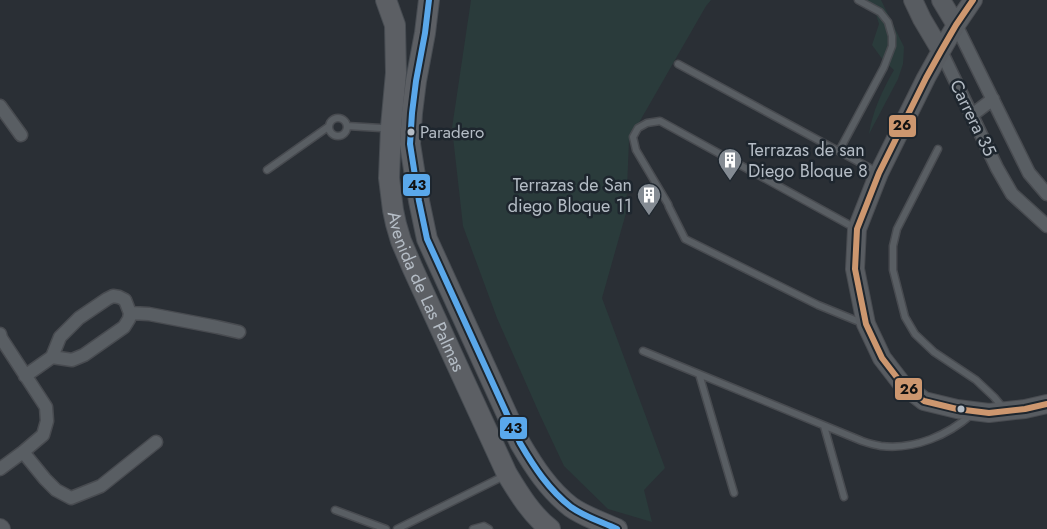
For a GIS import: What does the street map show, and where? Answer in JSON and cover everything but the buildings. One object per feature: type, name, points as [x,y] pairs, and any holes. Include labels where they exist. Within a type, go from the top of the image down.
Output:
[{"type":"main road","name":"Avenida de Las Palmas","points":[[386,0],[395,25],[396,73],[391,127],[390,178],[393,210],[401,241],[507,474],[520,496],[550,529]]},
{"type":"main road","name":"Avenida de Las Palmas","points":[[429,0],[416,81],[410,144],[415,184],[427,239],[520,443],[531,463],[548,485],[571,507],[617,529]]},
{"type":"street","name":"Carrera 35","points":[[913,0],[941,51],[997,168],[1012,194],[1047,226]]},
{"type":"street","name":"Carrera 35","points":[[941,0],[956,25],[1029,173],[1047,194]]},
{"type":"street","points":[[973,0],[941,51],[879,173],[857,230],[855,269],[866,324],[882,358],[902,384],[924,402],[957,410],[989,413],[1025,409],[1047,404]]},
{"type":"street","points":[[972,116],[993,99]]},
{"type":"street","points":[[0,106],[21,135]]},
{"type":"street","points":[[25,376],[52,357],[58,341],[79,318],[112,296],[125,300],[130,313],[124,327],[84,355],[72,360],[52,357]]},
{"type":"street","points":[[130,313],[149,314],[239,332]]},
{"type":"street","points":[[0,334],[46,407],[47,421],[43,435],[0,469]]},
{"type":"street","points":[[23,452],[56,490],[71,498],[101,486],[156,442]]},
{"type":"lane","points":[[839,151],[884,67],[892,46],[892,36],[888,22],[880,12],[858,0]]},
{"type":"lane","points":[[678,64],[879,173]]},
{"type":"lane","points":[[267,170],[328,127],[329,123],[335,118],[343,119],[347,126]]},
{"type":"lane","points":[[857,230],[660,121],[647,123],[638,128],[633,137],[636,150],[668,204],[684,239],[818,306],[866,324]]},
{"type":"lane","points":[[347,126],[391,127]]},
{"type":"lane","points":[[328,127],[332,134],[340,136],[347,126]]},
{"type":"lane","points":[[938,150],[897,229],[893,246],[893,270],[905,318],[915,334],[934,352],[976,380],[1006,411]]},
{"type":"lane","points":[[643,350],[824,426],[862,441],[882,446],[904,446],[931,440],[961,423],[974,412]]},
{"type":"lane","points":[[700,374],[734,494]]},
{"type":"lane","points":[[824,426],[844,497]]},
{"type":"lane","points":[[397,529],[507,474]]},
{"type":"lane","points":[[335,510],[386,529]]},
{"type":"lane","points":[[473,529],[484,526],[489,529]]},
{"type":"shaded area","points":[[471,0],[711,0],[629,140],[626,213],[602,298],[665,468],[644,490],[652,522],[608,509],[564,466],[497,318],[463,226],[452,128]]},
{"type":"shaded area","points":[[859,0],[881,0],[904,47],[903,64],[898,79],[869,134],[878,101],[894,70],[883,60],[872,45],[879,24],[874,8]]},
{"type":"transit line","name":"43","points":[[429,0],[416,81],[410,144],[427,239],[520,443],[542,478],[576,511],[617,529]]},
{"type":"transit line","name":"26","points":[[973,0],[956,25],[926,78],[879,173],[857,229],[855,269],[866,324],[882,358],[902,384],[924,401],[957,409],[989,413],[1025,409],[1047,404]]},
{"type":"place","name":"Paradero","points":[[411,132]]},
{"type":"place","name":"Terrazas de san Diego Bloque 8","points":[[730,181]]},
{"type":"place","name":"Terrazas de San diego Bloque 11","points":[[649,216]]}]
